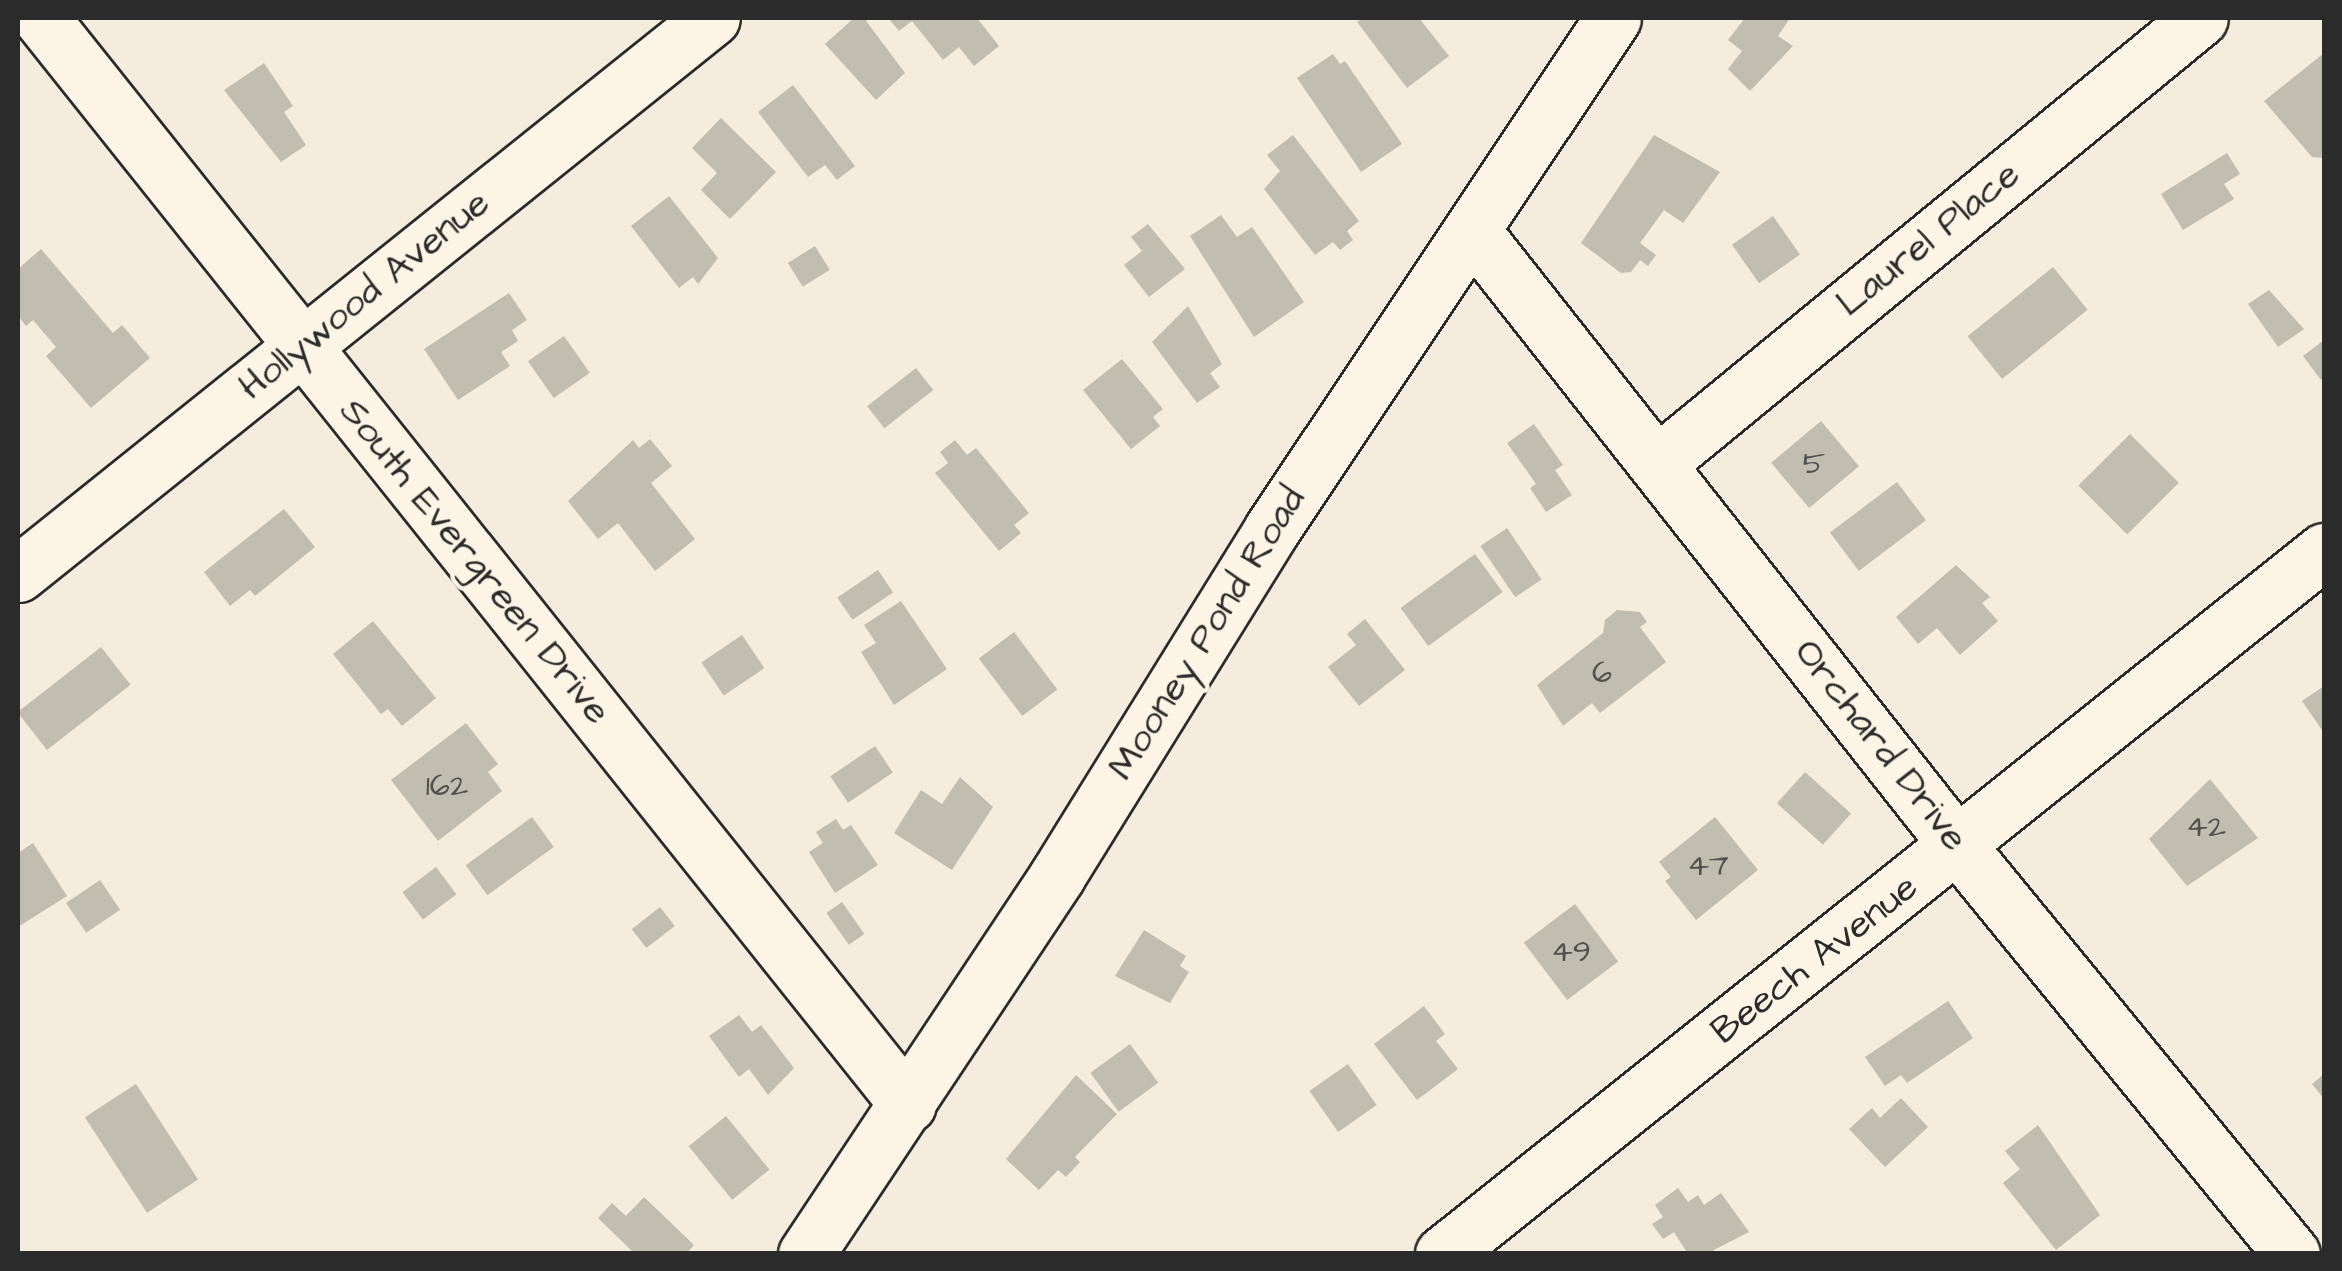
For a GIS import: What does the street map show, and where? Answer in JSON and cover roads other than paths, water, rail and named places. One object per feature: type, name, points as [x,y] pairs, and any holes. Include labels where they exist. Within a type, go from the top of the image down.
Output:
[{"type":"street","name":"South Evergreen Drive","points":[[41,18],[908,1106]]},
{"type":"street","name":"Hollywood Avenue","points":[[18,574],[712,18]]},
{"type":"street","name":"Mooney Pond Road","points":[[806,1254],[908,1106],[1272,529],[1474,234],[1614,18]]},
{"type":"street","name":"Laurel Place","points":[[1658,463],[2200,18]]},
{"type":"street","name":"Orchard Drive","points":[[1474,234],[1958,846],[2292,1254]]},
{"type":"street","name":"Beech Avenue","points":[[1444,1254],[2324,551]]}]
